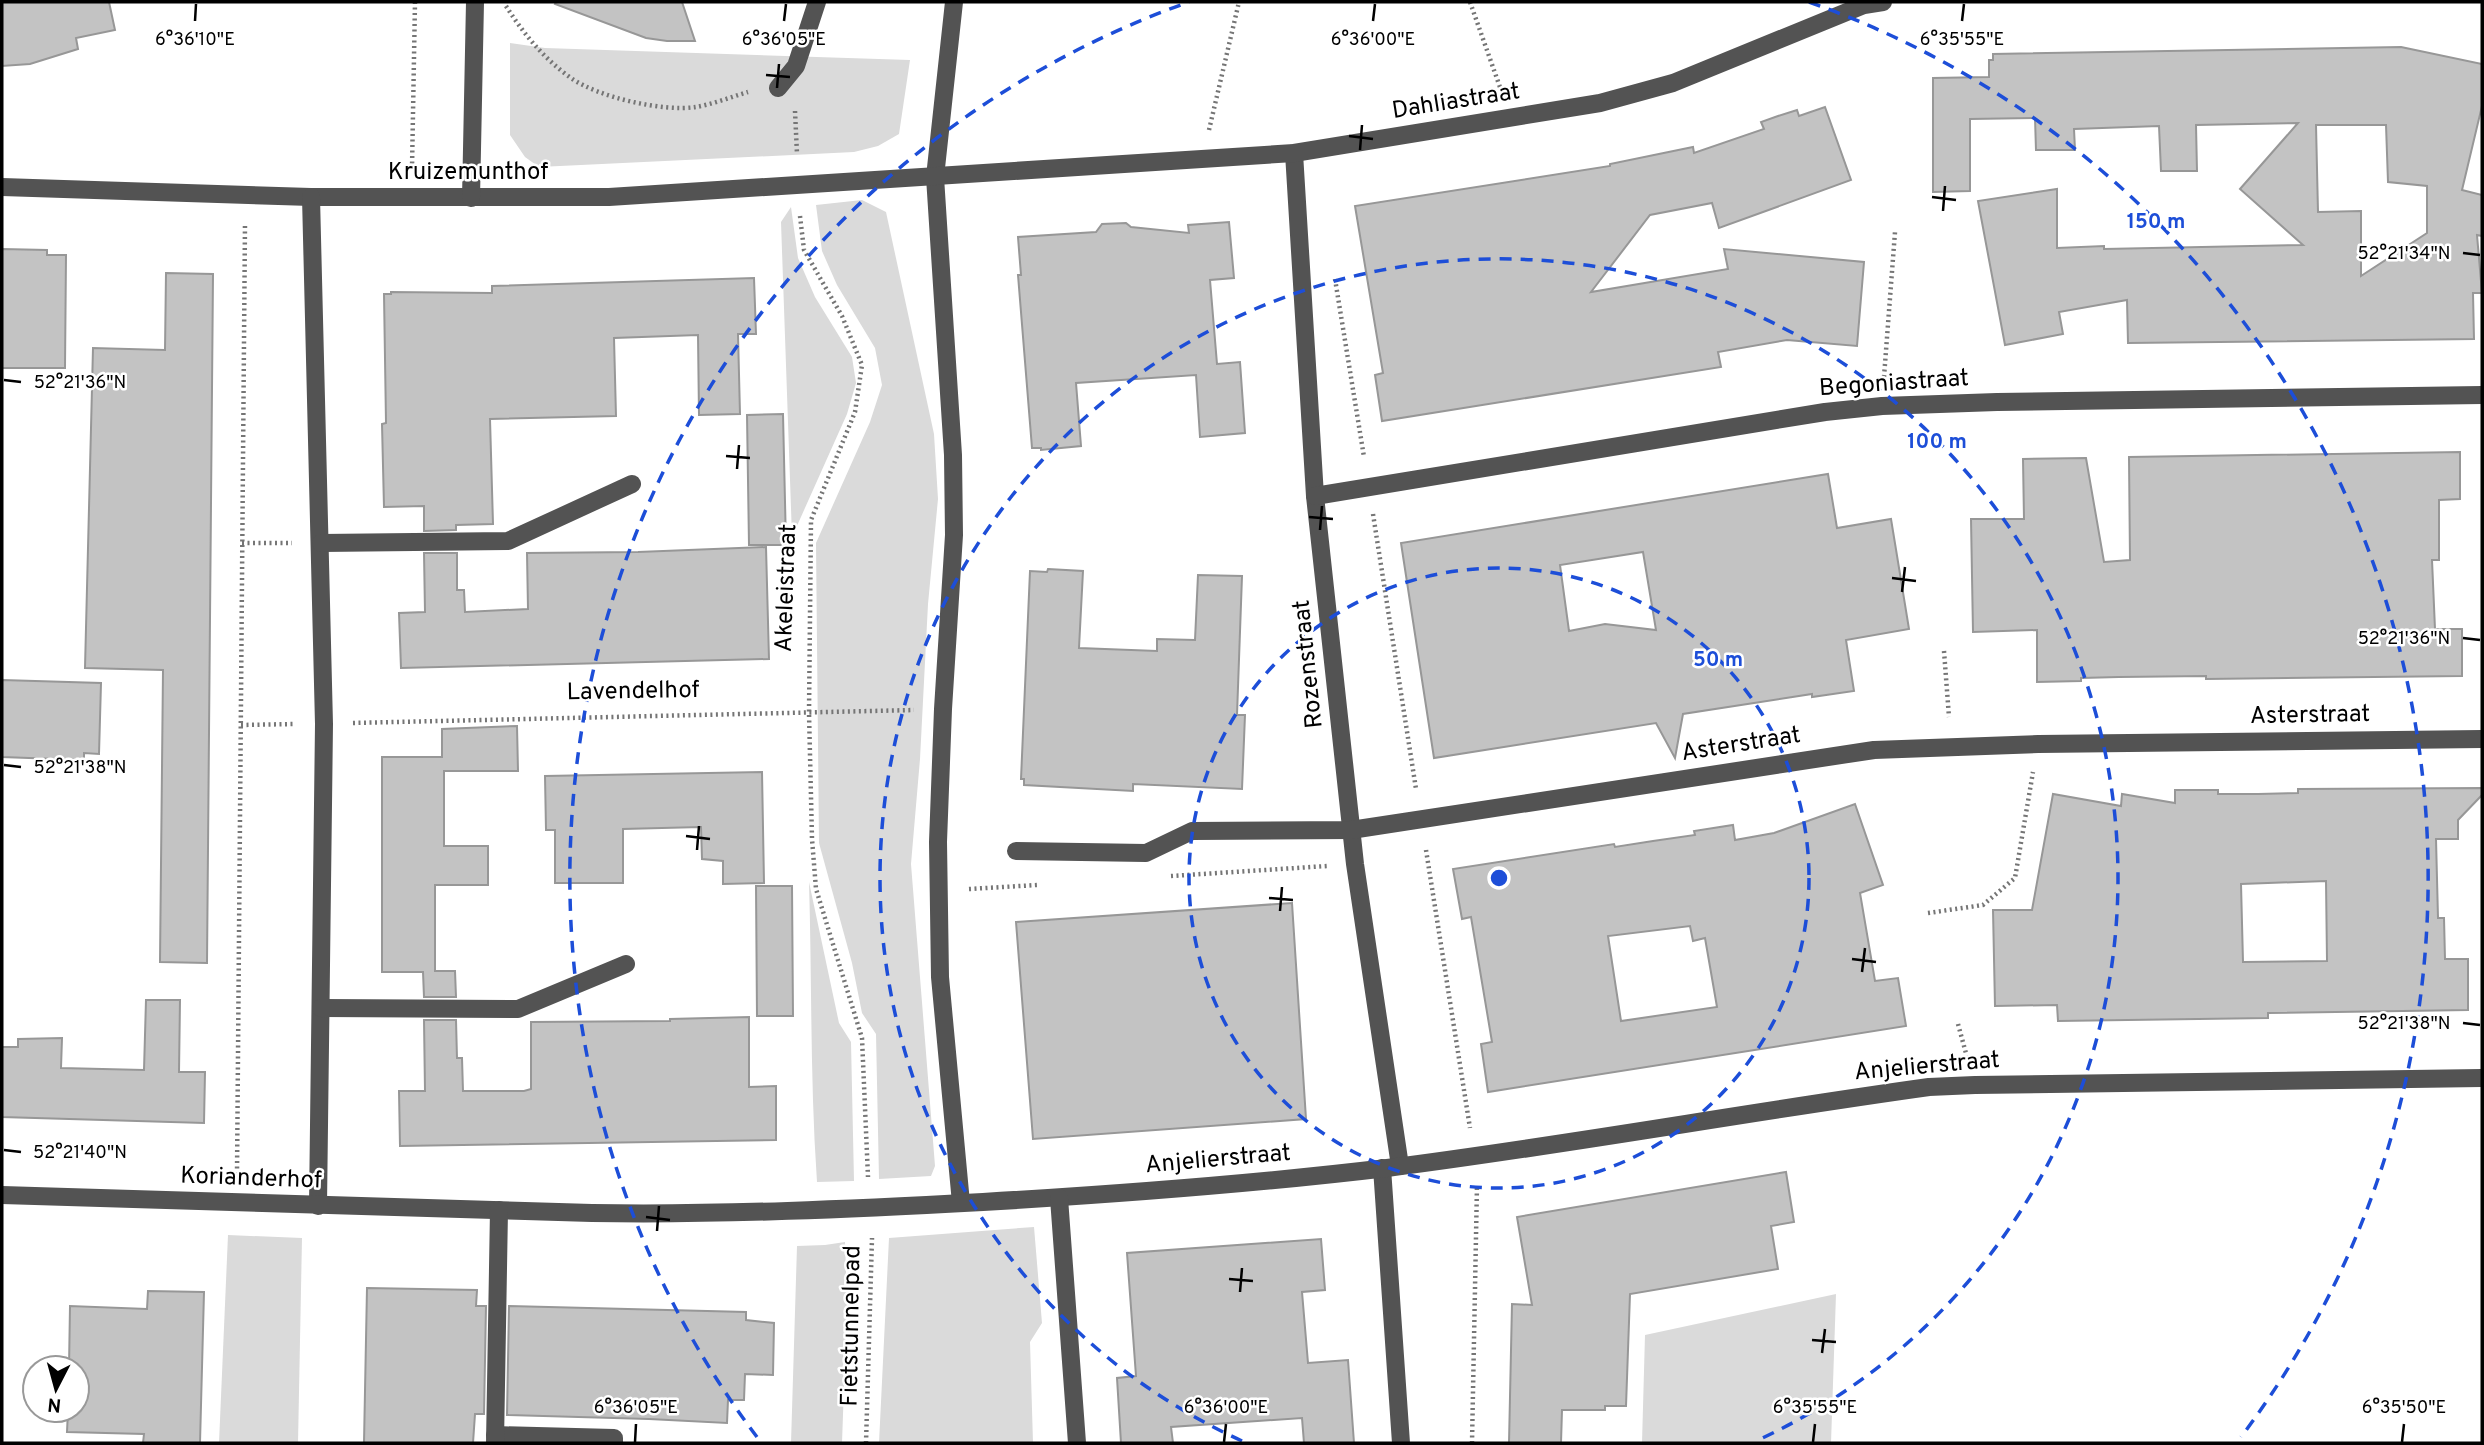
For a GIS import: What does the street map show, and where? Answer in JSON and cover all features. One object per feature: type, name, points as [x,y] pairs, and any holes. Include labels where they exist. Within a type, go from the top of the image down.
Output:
[{"type":"street","points":[[471,198],[475,2]]},
{"type":"street","points":[[778,88],[796,66],[817,2]]},
{"type":"street","points":[[954,2],[934,177],[953,455],[954,535],[938,842],[940,977],[961,1203]]},
{"type":"street","name":"Dahliastraat","points":[[934,177],[1294,153],[1600,103],[1672,83],[1864,3],[1883,2]]},
{"type":"street","name":"Rozenstraat","points":[[1294,153],[1315,496],[1391,1167]]},
{"type":"street","name":"Kruizemunthof","points":[[2,187],[311,197],[609,197],[798,183],[934,177]]},
{"type":"street","points":[[311,197],[324,724],[318,1206]]},
{"type":"street","name":"Begoniastraat","points":[[1315,496],[1825,412],[1882,406],[2482,395]]},
{"type":"street","points":[[321,543],[508,541],[632,484]]},
{"type":"street","name":"Asterstraat","points":[[1016,851],[1146,853],[1192,831],[1351,831],[1874,750],[2038,744],[2482,739]]},
{"type":"street","points":[[321,1008],[518,1009],[626,964]]},
{"type":"street","name":"Anjelierstraat","points":[[870,1209],[1059,1198],[1285,1180],[1391,1167],[1928,1087],[1975,1084],[2482,1078]]},
{"type":"street","points":[[1391,1167],[1401,1443]]},
{"type":"street","name":"Korianderhof","points":[[2,1195],[318,1206],[685,1214],[870,1209]]},
{"type":"street","points":[[1059,1198],[1077,1443]]},
{"type":"street","points":[[499,1210],[495,1439],[614,1438],[614,1443]]},
{"type":"path","points":[[412,197],[415,2]]},
{"type":"path","points":[[504,2],[536,48],[572,79],[617,98],[660,107],[695,107],[761,88],[778,88]]},
{"type":"path","points":[[1211,159],[1209,127],[1239,2]]},
{"type":"path","points":[[1470,2],[1511,118]]},
{"type":"path","name":"Akeleistraat","points":[[778,88],[791,98],[796,115],[804,250],[842,316],[862,365],[855,412],[811,520],[809,713],[812,839],[817,889],[862,1038],[870,1209]]},
{"type":"path","points":[[237,1202],[246,194]]},
{"type":"path","points":[[1882,406],[1895,232]]},
{"type":"path","points":[[242,543],[321,543]]},
{"type":"path","points":[[1944,651],[1952,746]]},
{"type":"path","name":"Lavendelhof","points":[[241,725],[943,709]]},
{"type":"path","points":[[1928,913],[1983,905],[2015,878],[2038,744]]},
{"type":"path","name":"Fietstunnelpad","points":[[866,1443],[872,1243],[870,1209]]},
{"type":"shaded area","points":[[510,43],[545,48],[910,60],[899,134],[878,146],[854,152],[539,167],[525,157],[510,135]]},
{"type":"shaded area","points":[[862,200],[886,212],[934,434],[938,499],[928,604],[920,759],[911,864],[935,1166],[931,1176],[879,1179],[876,1034],[862,1013],[852,963],[819,843],[816,543],[870,422],[882,385],[875,348],[837,285],[822,251],[816,205]]},
{"type":"shaded area","points":[[791,207],[798,258],[815,297],[852,357],[856,383],[847,414],[792,537],[781,222]]},
{"type":"shaded area","points":[[809,882],[839,1023],[851,1042],[854,1181],[817,1182]]},
{"type":"shaded area","points":[[1034,1227],[1042,1323],[1030,1342],[1033,1443],[879,1443],[889,1238]]},
{"type":"shaded area","points":[[228,1235],[302,1238],[298,1443],[219,1443]]},
{"type":"shaded area","points":[[845,1242],[847,1301],[842,1443],[791,1443],[797,1246]]},
{"type":"shaded area","points":[[1836,1294],[1831,1443],[1642,1443],[1645,1335]]},
{"type":"building","points":[[2,2],[109,2],[115,30],[76,38],[78,49],[30,64],[2,66]]},
{"type":"building","points":[[682,2],[695,41],[646,38],[555,4]]},
{"type":"building","points":[[2401,47],[2482,64],[2482,106],[2462,190],[2482,195],[2482,236],[2477,235],[2482,293],[2473,293],[2474,339],[2128,343],[2127,300],[2059,312],[2063,334],[2005,345],[1978,201],[2057,189],[2057,248],[2303,245],[2240,189],[2298,123],[2196,125],[2197,171],[2161,171],[2159,126],[2074,129],[2075,150],[2036,150],[2035,118],[1970,119],[1970,191],[1933,192],[1933,78],[1989,77],[1989,60],[1993,60],[1993,54]],"holes":[[[2316,125],[2386,125],[2388,182],[2427,186],[2427,233],[2361,276],[2361,211],[2318,212]]]},
{"type":"building","points":[[1825,107],[1851,180],[1719,228],[1712,203],[1650,215],[1591,292],[1728,269],[1724,249],[1864,262],[1857,346],[1787,340],[1718,352],[1721,367],[1382,421],[1375,375],[1383,373],[1355,206],[1610,166],[1693,147],[1694,153],[1764,129],[1761,122],[1778,116],[1797,110],[1799,116]]},
{"type":"building","points":[[1229,222],[1234,278],[1210,280],[1217,364],[1240,362],[1245,433],[1200,437],[1196,375],[1076,383],[1081,446],[1041,450],[1032,448],[1018,275],[1021,275],[1018,237],[1096,232],[1102,224],[1126,223],[1131,227],[1189,233],[1188,225]]},
{"type":"building","points":[[2,249],[47,250],[47,255],[66,255],[65,368],[2,368]]},
{"type":"building","points":[[166,273],[213,274],[207,963],[160,962],[163,670],[85,668],[93,348],[165,350]]},
{"type":"building","points":[[754,278],[756,334],[738,334],[740,414],[699,415],[698,335],[614,338],[616,416],[490,419],[493,524],[456,525],[456,530],[424,531],[424,506],[384,507],[384,294],[492,293],[492,286]]},
{"type":"building","points":[[783,414],[786,545],[749,545],[747,415]]},
{"type":"building","points":[[2460,452],[2460,499],[2439,500],[2439,560],[2432,560],[2435,629],[2462,629],[2462,676],[2206,679],[2206,676],[2119,677],[2037,682],[2037,630],[1973,632],[1971,519],[2024,519],[2023,459],[2086,458],[2104,562],[2130,560],[2129,457]]},
{"type":"building","points":[[1828,474],[1837,528],[1891,519],[1909,629],[1846,640],[1854,691],[1812,697],[1812,694],[1683,714],[1675,758],[1656,723],[1434,758],[1401,543]],"holes":[[[1643,552],[1656,630],[1605,624],[1569,631],[1560,565]]]},
{"type":"building","points":[[766,547],[769,659],[401,668],[399,613],[425,612],[424,553],[457,553],[457,590],[464,590],[465,612],[528,609],[527,553]]},
{"type":"building","points":[[1048,569],[1083,571],[1079,648],[1157,651],[1157,639],[1195,640],[1198,575],[1242,576],[1237,715],[1245,715],[1242,789],[1133,784],[1133,791],[1024,785],[1024,779],[1021,779],[1030,571],[1047,572]]},
{"type":"building","points":[[2,680],[101,683],[99,754],[84,753],[84,760],[2,757]]},
{"type":"building","points":[[517,726],[518,771],[444,771],[444,846],[488,846],[488,885],[435,885],[435,971],[455,971],[456,997],[424,997],[423,972],[382,972],[382,757],[442,757],[442,729]]},
{"type":"building","points":[[762,772],[764,883],[723,884],[723,861],[702,859],[701,827],[623,829],[623,883],[555,883],[555,830],[546,830],[545,776]]},
{"type":"building","points":[[2482,788],[2482,795],[2458,820],[2458,839],[2436,839],[2438,918],[2444,918],[2445,959],[2468,959],[2468,1010],[2268,1013],[2268,1018],[2058,1021],[2057,1005],[1995,1006],[1993,910],[2032,910],[2053,794],[2121,806],[2122,794],[2175,803],[2175,790],[2258,794],[2298,793],[2298,789]],"holes":[[[2326,881],[2327,961],[2243,962],[2241,884]]]},
{"type":"building","points":[[1855,804],[1883,885],[1860,893],[1875,981],[1898,978],[1906,1026],[1488,1092],[1481,1044],[1492,1042],[1471,917],[1462,919],[1453,869],[1614,844],[1615,847],[1695,835],[1694,831],[1733,825],[1735,840],[1774,833]],"holes":[[[1690,926],[1693,941],[1705,938],[1717,1007],[1621,1021],[1608,936]]]},
{"type":"building","points":[[756,886],[792,886],[793,1016],[757,1016]]},
{"type":"building","points":[[1292,903],[1306,1119],[1033,1139],[1016,922]]},
{"type":"building","points":[[146,1000],[180,1000],[179,1072],[205,1072],[204,1123],[2,1117],[2,1047],[18,1047],[18,1039],[62,1038],[61,1068],[144,1070]]},
{"type":"building","points":[[749,1017],[749,1087],[776,1086],[776,1140],[400,1146],[399,1091],[425,1091],[424,1020],[456,1020],[457,1058],[462,1058],[463,1091],[524,1091],[531,1089],[531,1022],[670,1021]]},
{"type":"building","points":[[1786,1172],[1794,1222],[1771,1226],[1778,1269],[1630,1294],[1626,1406],[1605,1406],[1605,1410],[1562,1410],[1561,1443],[1509,1443],[1512,1304],[1532,1305],[1517,1217]]},
{"type":"building","points":[[1321,1239],[1325,1290],[1302,1292],[1308,1363],[1348,1360],[1354,1443],[1304,1443],[1302,1418],[1171,1427],[1173,1443],[1121,1443],[1117,1378],[1136,1376],[1127,1253]]},
{"type":"building","points":[[367,1288],[477,1290],[476,1306],[486,1306],[484,1414],[475,1414],[473,1443],[364,1443]]},
{"type":"building","points":[[148,1291],[204,1292],[200,1443],[143,1443],[144,1434],[67,1432],[67,1424],[91,1424],[91,1354],[69,1354],[70,1306],[147,1309]]},
{"type":"building","points":[[509,1306],[746,1312],[746,1320],[774,1323],[773,1375],[745,1374],[744,1400],[728,1400],[727,1423],[507,1415]]}]
